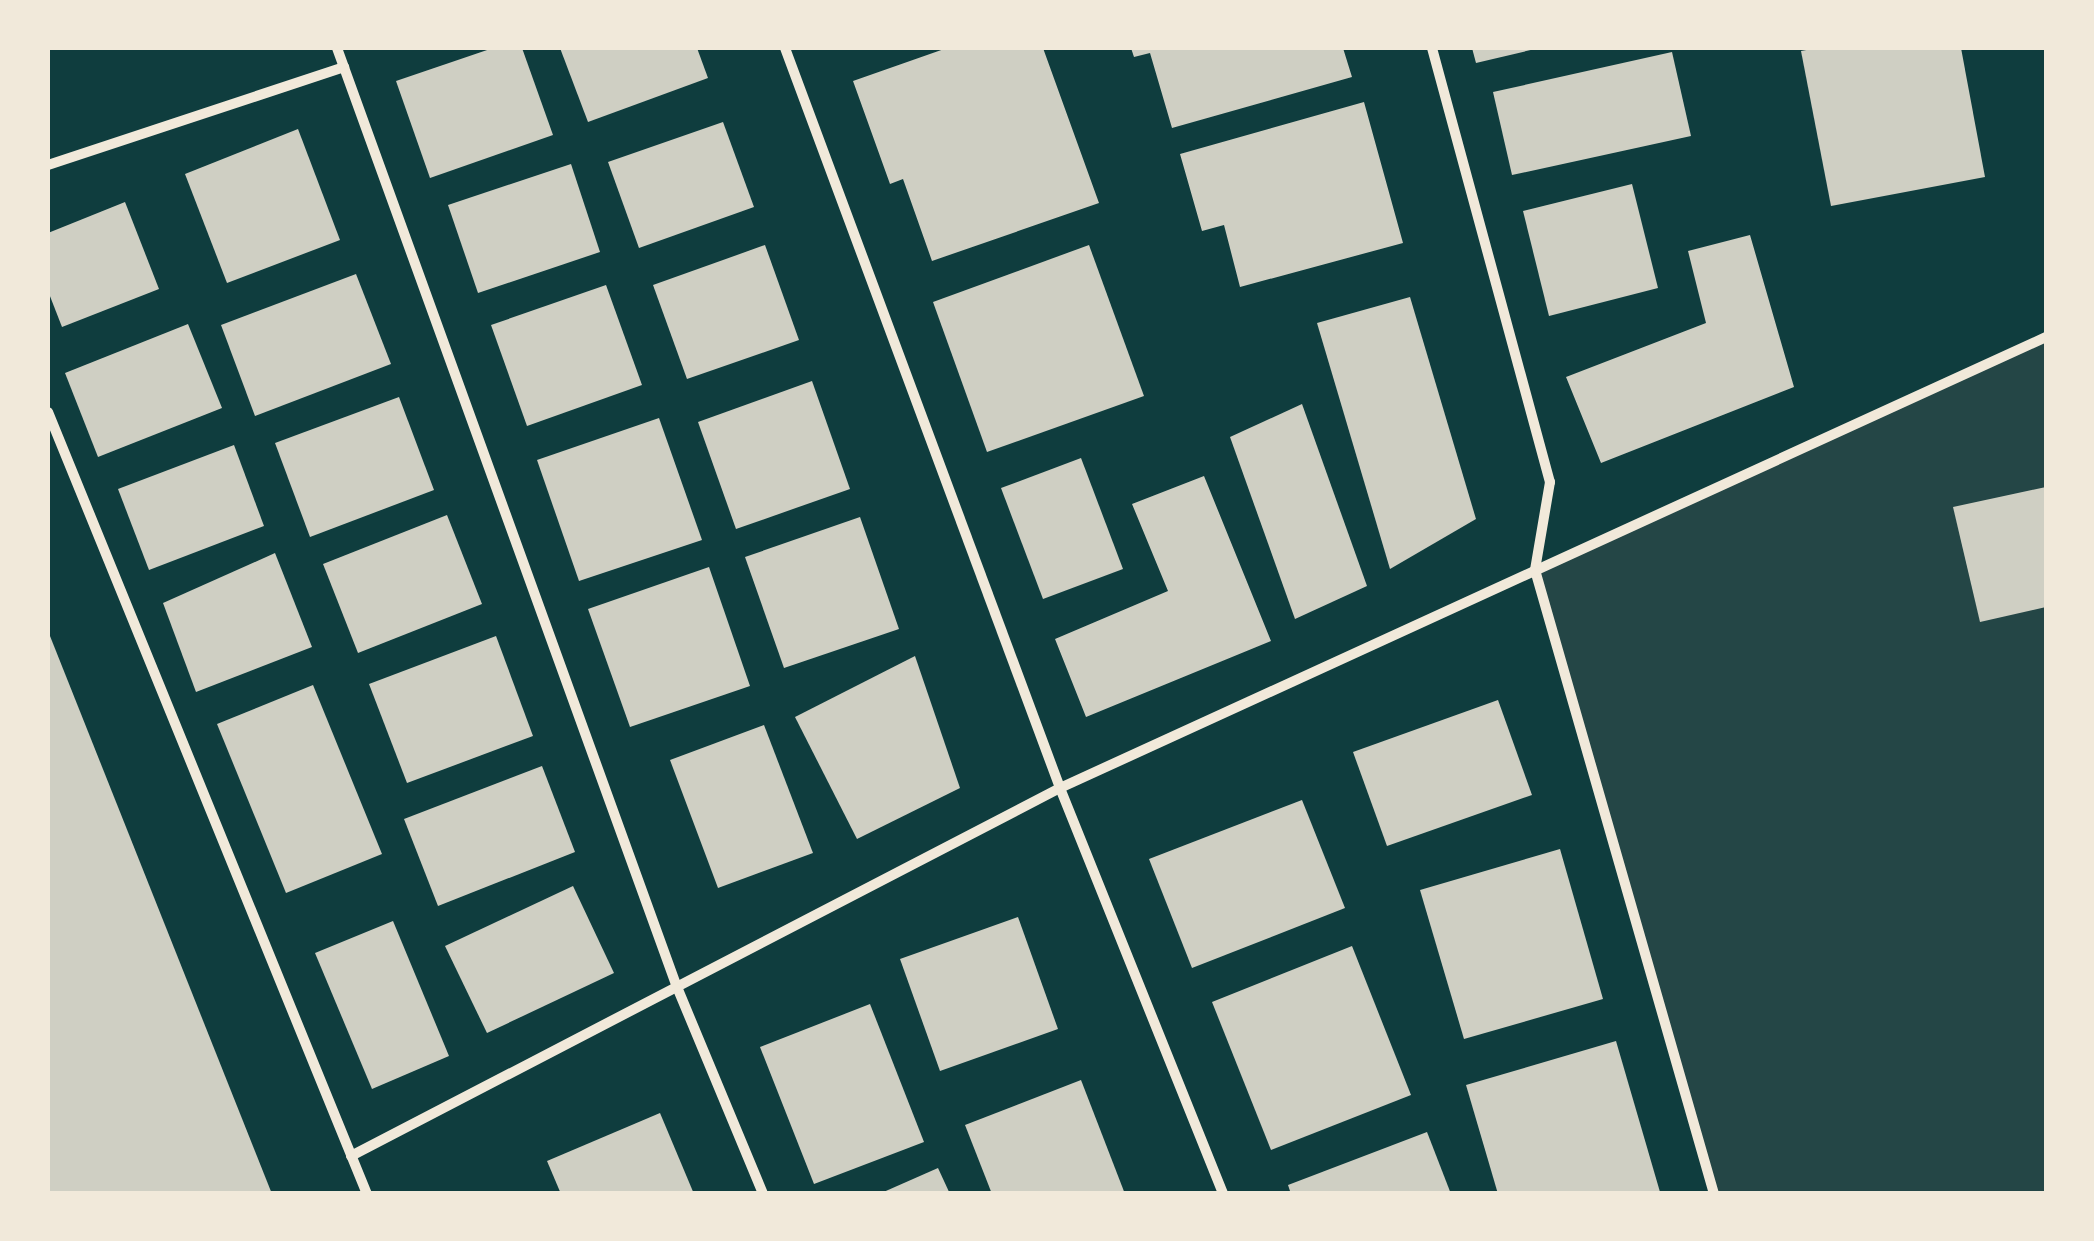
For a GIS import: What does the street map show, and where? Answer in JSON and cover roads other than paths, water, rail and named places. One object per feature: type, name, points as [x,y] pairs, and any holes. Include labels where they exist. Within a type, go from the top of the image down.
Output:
[{"type":"street","points":[[337,48],[676,986],[763,1194]]},
{"type":"street","points":[[785,48],[1060,788],[1223,1194]]},
{"type":"street","points":[[1432,48],[1550,482],[1535,570],[1714,1194]]},
{"type":"street","points":[[48,165],[344,67]]},
{"type":"street","points":[[352,1156],[1060,788],[2046,337]]},
{"type":"street","points":[[48,412],[52,436],[367,1194]]}]
